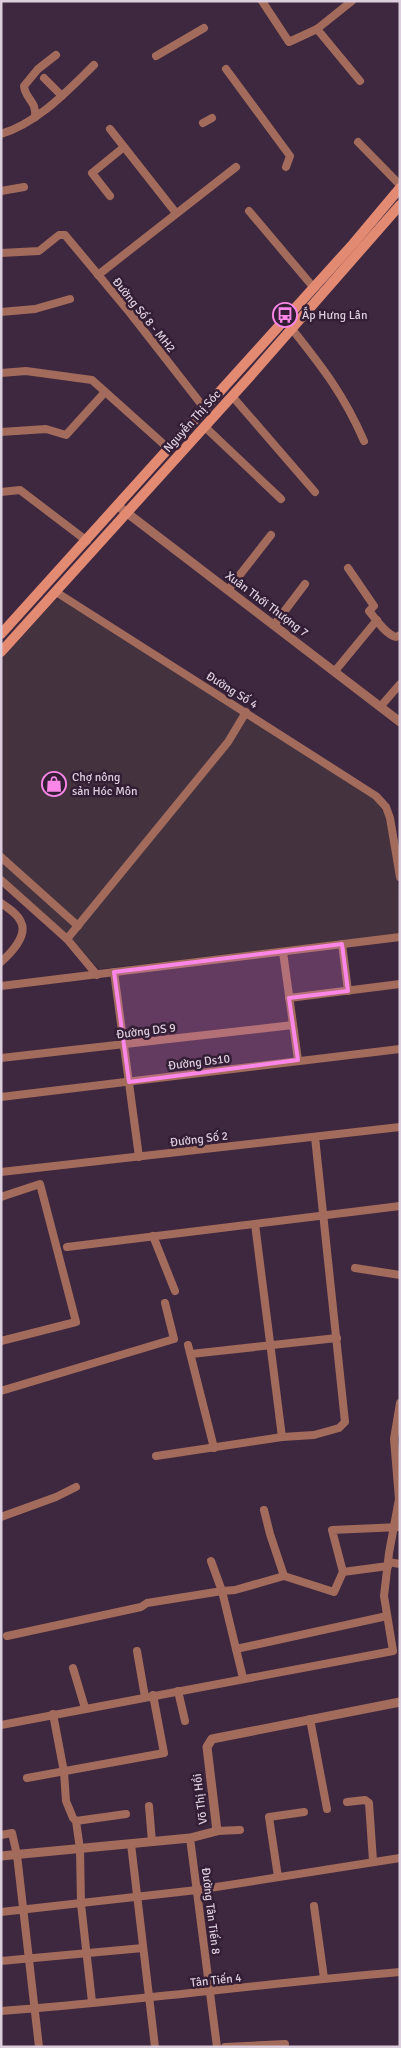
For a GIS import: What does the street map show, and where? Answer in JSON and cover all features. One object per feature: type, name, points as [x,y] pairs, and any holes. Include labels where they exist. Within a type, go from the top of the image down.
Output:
[{"type":"main road","name":"Nguyễn Thị Sóc","points":[[1,634],[87,541],[123,510],[204,426],[292,329],[356,248],[400,187]]},
{"type":"main road","name":"Nguyễn Thị Sóc","points":[[1,652],[56,592],[123,510],[169,449],[314,288],[400,205]]},
{"type":"street","points":[[262,1],[289,42],[317,29],[352,1]]},
{"type":"street","points":[[156,56],[204,28]]},
{"type":"street","points":[[317,29],[360,81]]},
{"type":"street","points":[[35,117],[36,108],[26,93],[24,86],[38,69],[56,55]]},
{"type":"street","points":[[1,134],[19,128],[35,117],[62,96],[94,65]]},
{"type":"street","points":[[226,69],[290,156],[286,167]]},
{"type":"street","points":[[44,78],[62,96]]},
{"type":"street","points":[[203,123],[212,118]]},
{"type":"street","points":[[110,129],[176,213]]},
{"type":"street","points":[[358,142],[400,187]]},
{"type":"street","points":[[110,196],[92,174],[124,146]]},
{"type":"street","points":[[98,276],[236,167]]},
{"type":"street","points":[[1,191],[24,187]]},
{"type":"street","points":[[249,211],[314,288]]},
{"type":"street","name":"Đường Số 8 - MH2","points":[[1,253],[39,251],[59,235],[65,235],[205,409]]},
{"type":"street","points":[[1,312],[35,309],[70,299]]},
{"type":"street","points":[[292,329],[327,372],[339,391],[364,442]]},
{"type":"street","points":[[1,373],[26,371],[92,380],[169,449]]},
{"type":"street","points":[[1,432],[46,429],[66,435],[105,392]]},
{"type":"street","points":[[232,396],[315,492]]},
{"type":"street","points":[[204,426],[281,499]]},
{"type":"street","points":[[1,492],[20,490],[87,541]]},
{"type":"street","name":"Xuân Thới Thượng 7","points":[[123,510],[400,722]]},
{"type":"street","points":[[228,590],[271,535]]},
{"type":"street","points":[[348,568],[374,606],[369,611],[392,636],[400,635]]},
{"type":"street","points":[[274,625],[305,584]]},
{"type":"street","name":"Đường Số 4","points":[[56,592],[376,796],[386,807],[400,877]]},
{"type":"street","points":[[335,672],[377,620]]},
{"type":"street","points":[[380,708],[400,684]]},
{"type":"street","points":[[67,939],[228,742],[246,712]]},
{"type":"street","points":[[1,857],[78,926]]},
{"type":"street","points":[[1,880],[67,939],[97,975]]},
{"type":"street","points":[[14,913],[24,900]]},
{"type":"street","points":[[1,903],[14,913],[21,922],[22,933],[13,950],[1,962]]},
{"type":"street","points":[[1,986],[400,937]]},
{"type":"street","points":[[342,944],[348,991]]},
{"type":"street","points":[[283,952],[298,1060]]},
{"type":"street","points":[[114,972],[139,1158]]},
{"type":"street","points":[[290,998],[400,984]]},
{"type":"street","name":"Đường DS 9","points":[[1,1058],[293,1025]]},
{"type":"street","name":"Đường Ds10","points":[[1,1097],[400,1049]]},
{"type":"street","name":"Đường Số 2","points":[[1,1172],[139,1158],[400,1127]]},
{"type":"street","points":[[156,1456],[282,1437],[314,1435],[339,1428],[345,1422],[315,1137]]},
{"type":"street","points":[[1,1197],[40,1184],[76,1322],[1,1342]]},
{"type":"street","points":[[67,1247],[400,1206]]},
{"type":"street","points":[[255,1224],[282,1437]]},
{"type":"street","points":[[153,1236],[174,1291]]},
{"type":"street","points":[[355,1268],[400,1275]]},
{"type":"street","points":[[1,1391],[174,1339],[165,1303]]},
{"type":"street","points":[[190,1354],[337,1338]]},
{"type":"street","points":[[188,1345],[214,1448]]},
{"type":"street","points":[[1,1725],[396,1651],[384,1596],[388,1564],[397,1526],[399,1499],[394,1439],[400,1403]]},
{"type":"street","points":[[1,1517],[56,1497],[76,1487]]},
{"type":"street","points":[[264,1510],[284,1576]]},
{"type":"street","points":[[7,1636],[141,1607],[147,1603],[235,1590],[284,1576],[334,1592],[343,1572],[332,1530],[397,1526]]},
{"type":"street","points":[[211,1561],[222,1591],[244,1678]]},
{"type":"street","points":[[343,1572],[388,1564],[400,1564]]},
{"type":"street","points":[[236,1649],[388,1616]]},
{"type":"street","points":[[27,1778],[164,1754],[137,1651]]},
{"type":"street","points":[[73,1668],[85,1708]]},
{"type":"street","points":[[178,1691],[185,1721]]},
{"type":"street","name":"Võ Thị Hồi","points":[[1,1856],[190,1838],[217,1832],[207,1747],[212,1739],[400,1702]]},
{"type":"street","points":[[53,1714],[64,1772],[66,1802],[76,1821],[80,1849],[81,1904],[92,2002]]},
{"type":"street","points":[[310,1719],[327,1809]]},
{"type":"street","points":[[347,1802],[365,1800],[369,1803],[373,1862]]},
{"type":"street","points":[[149,1806],[152,1842]]},
{"type":"street","points":[[278,1878],[269,1817],[304,1812]]},
{"type":"street","points":[[76,1821],[126,1814]]},
{"type":"street","points":[[217,1832],[240,1830]]},
{"type":"street","points":[[1,1834],[12,1833],[17,1855],[39,2047]]},
{"type":"street","name":"Đường Tân Tiến 8","points":[[190,1838],[217,2047]]},
{"type":"street","points":[[131,1844],[155,2047]]},
{"type":"street","points":[[1,1912],[197,1890],[400,1858]]},
{"type":"street","points":[[314,1906],[324,1978]]},
{"type":"street","points":[[1,1961],[143,1948]]},
{"type":"street","name":"Tân Tiến 4","points":[[1,2011],[209,1993],[324,1978],[400,1972]]},
{"type":"street","points":[[225,2047],[285,2044]]},
{"type":"highlighted area","points":[[342,944],[348,991],[289,998],[298,1060],[129,1082],[114,972]]},
{"type":"shaded area","points":[[61,600],[374,799],[385,814],[395,860],[400,906],[400,934],[99,969],[66,933],[1,876],[1,660],[54,601]]},
{"type":"place","name":"Ấp Hưng Lân","points":[[285,315]]},
{"type":"place","name":"Chợ nông sản Hóc Môn","points":[[54,784]]}]
